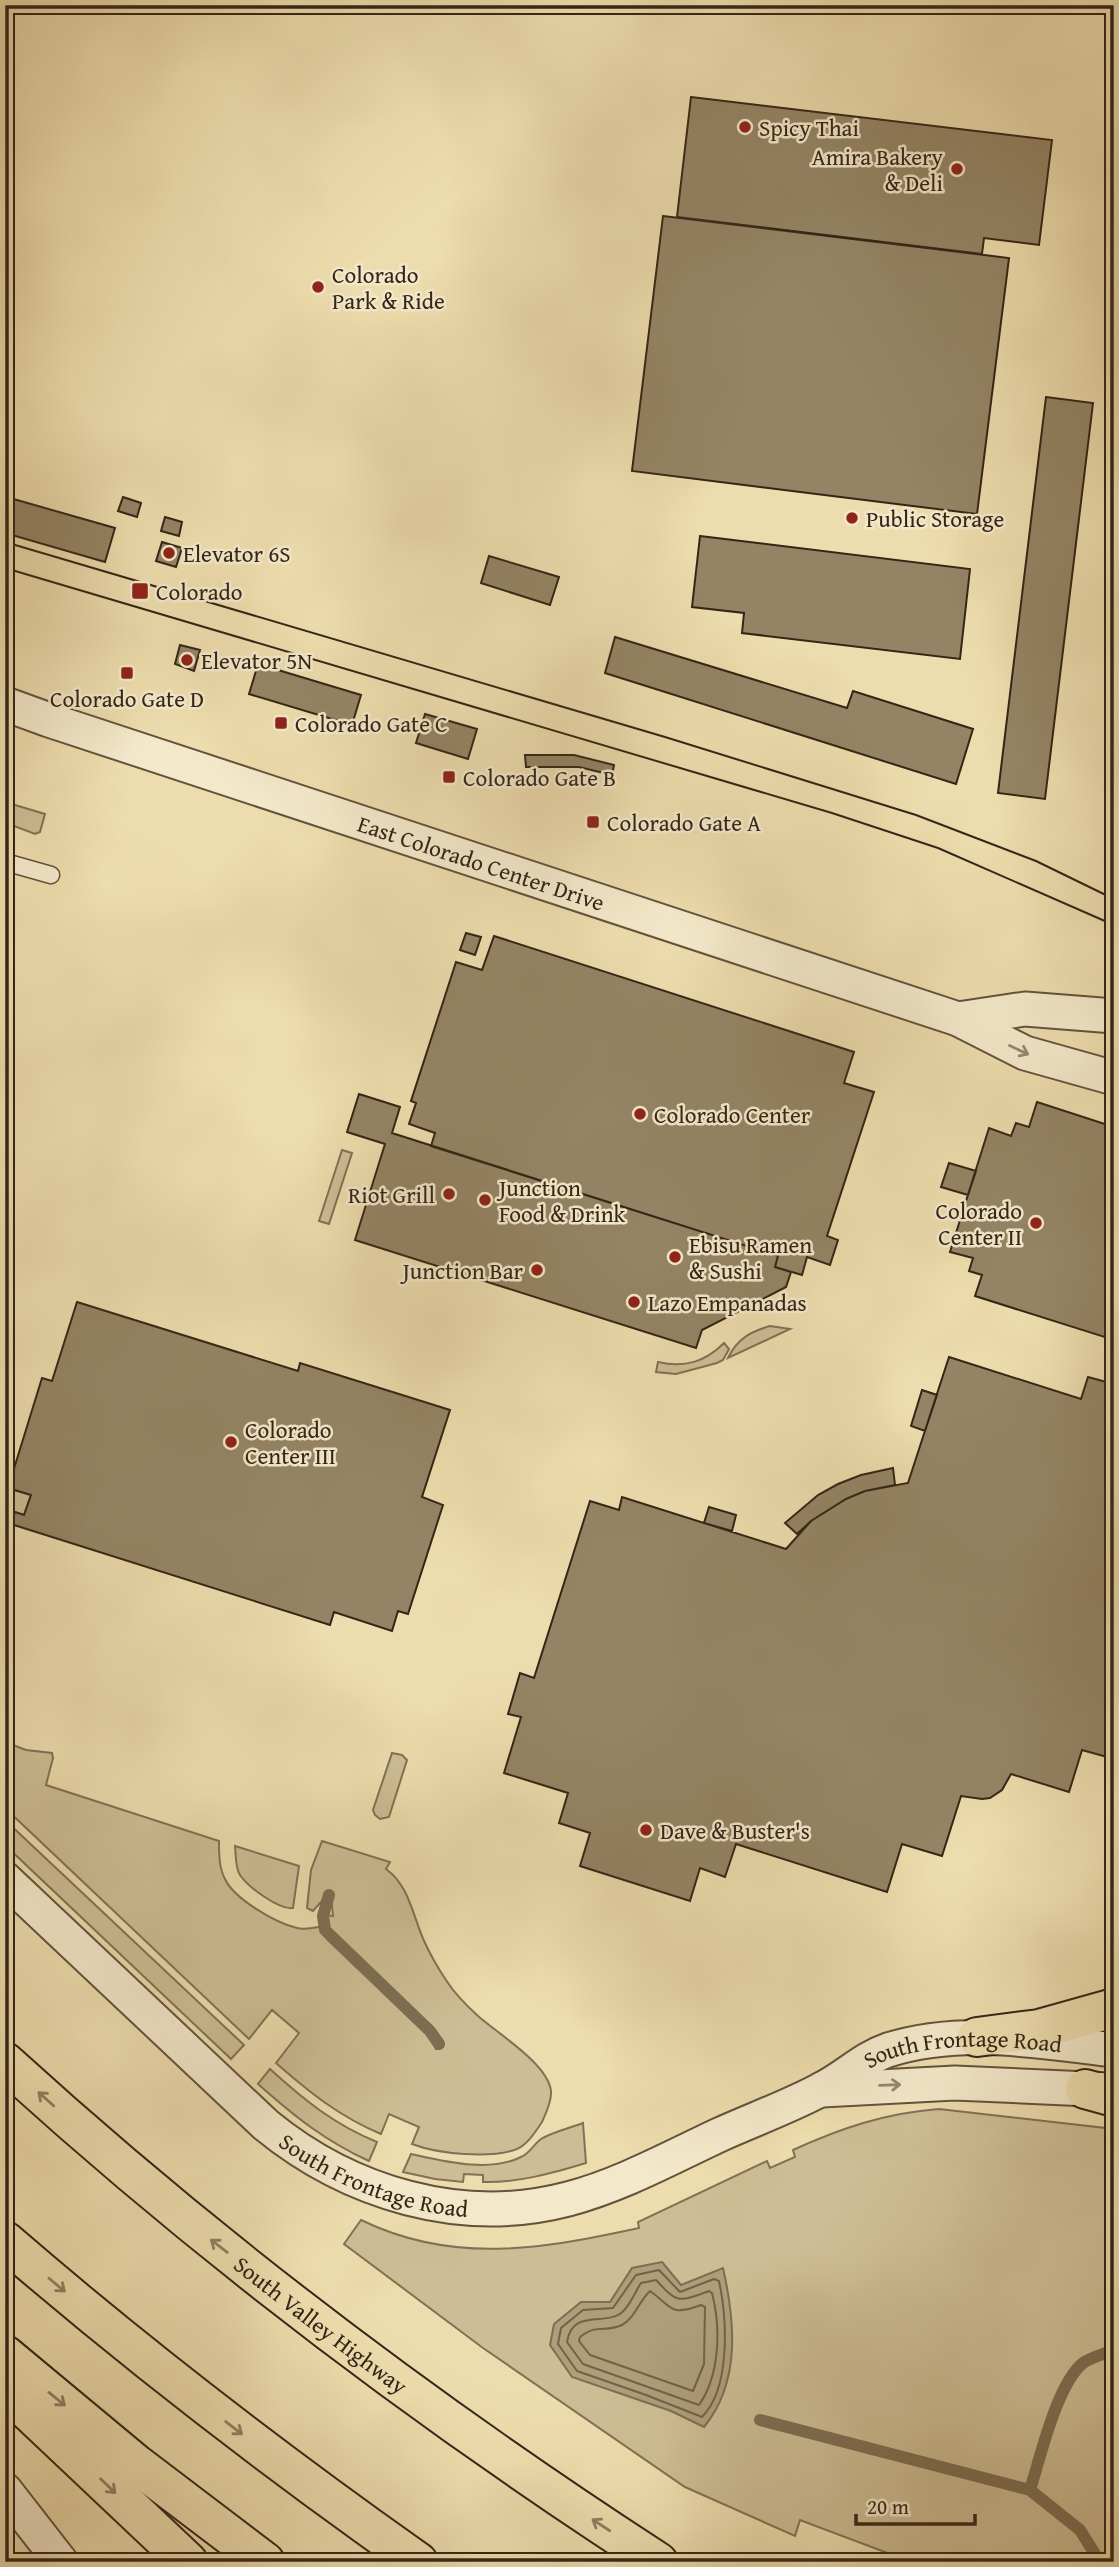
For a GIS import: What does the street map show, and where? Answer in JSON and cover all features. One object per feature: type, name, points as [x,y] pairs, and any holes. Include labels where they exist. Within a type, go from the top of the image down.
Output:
[{"type":"main road","points":[[977,2037],[1039,2029],[1114,2008]]},
{"type":"main road","name":"South Valley Highway","points":[[5,2062],[178,2214],[247,2268],[440,2414],[658,2562]]},
{"type":"main road","points":[[5,2241],[177,2383],[332,2501],[418,2562]]},
{"type":"main road","points":[[5,2355],[136,2464],[265,2562]]},
{"type":"main road","points":[[5,2389],[188,2562]]},
{"type":"street","name":"East Colorado Center Drive","points":[[5,704],[958,1019],[1025,1054],[1114,1078]]},
{"type":"street","name":"East Colorado Center Drive","points":[[958,1019],[1025,1009],[1114,1016]]},
{"type":"street","name":"South Frontage Road","points":[[5,1879],[266,2125],[292,2146],[367,2186],[417,2201],[463,2208],[495,2208],[573,2197],[630,2177],[822,2090],[862,2061],[887,2050],[915,2043],[977,2037],[1114,2050]]},
{"type":"street","name":"South Frontage Road","points":[[822,2090],[955,2083],[1104,2092]]},
{"type":"street","points":[[5,2490],[61,2562]]},
{"type":"lane","points":[[5,862],[51,875]]},
{"type":"shaded area","points":[[5,802],[45,814],[40,832],[35,834],[9,824],[5,834]]},
{"type":"shaded area","points":[[342,1150],[352,1153],[329,1224],[319,1221]]},
{"type":"shaded area","points":[[770,1326],[790,1329],[728,1358],[745,1337]]},
{"type":"shaded area","points":[[724,1343],[729,1349],[723,1360],[717,1363],[676,1374],[656,1372],[658,1362],[694,1362],[709,1355]]},
{"type":"shaded area","points":[[5,1472],[12,1474],[8,1488],[31,1495],[24,1515],[15,1512],[12,1520],[5,1518]]},
{"type":"shaded area","points":[[5,1742],[26,1750],[52,1753],[46,1785],[219,1841],[223,1875],[237,1894],[267,1916],[288,1925],[302,1929],[319,1927],[328,1940],[432,2039],[436,2049],[443,2047],[439,2037],[330,1933],[326,1915],[333,1916],[331,1896],[327,1895],[313,1911],[307,1908],[311,1870],[322,1841],[390,1862],[386,1869],[406,1893],[425,1943],[449,1985],[478,2016],[532,2060],[548,2081],[550,2103],[542,2122],[528,2141],[517,2149],[493,2154],[464,2154],[412,2144],[419,2127],[389,2114],[381,2134],[338,2112],[276,2063],[299,2033],[272,2010],[249,2039],[5,1808]]},
{"type":"shaded area","points":[[392,1753],[402,1755],[407,1760],[389,1817],[380,1819],[373,1810]]},
{"type":"shaded area","points":[[5,1820],[244,2045],[231,2059],[5,1845]]},
{"type":"shaded area","points":[[235,1846],[299,1866],[293,1908],[272,1902],[244,1880],[237,1868]]},
{"type":"shaded area","points":[[270,2069],[320,2111],[377,2142],[369,2161],[310,2127],[258,2084]]},
{"type":"shaded area","points":[[939,2109],[1114,2129],[1114,2562],[897,2562],[898,2557],[800,2520],[795,2536],[685,2487],[483,2348],[344,2244],[361,2220],[396,2234],[464,2248],[533,2247],[639,2228],[638,2222],[767,2161],[770,2168],[795,2157],[793,2150],[829,2135],[882,2118]]},
{"type":"shaded area","points":[[583,2123],[586,2163],[561,2170],[496,2182],[483,2182],[483,2175],[464,2174],[463,2182],[403,2172],[411,2154],[466,2164],[508,2162],[524,2155],[538,2141]]},
{"type":"water","points":[[662,2262],[681,2285],[723,2268],[730,2309],[732,2350],[724,2391],[704,2427],[671,2411],[572,2377],[550,2345],[554,2324],[581,2302],[610,2302],[632,2268]]},
{"type":"building","points":[[691,97],[1052,140],[1039,245],[984,238],[982,254],[677,217]]},
{"type":"building","points":[[663,216],[1009,258],[977,514],[632,471]]},
{"type":"building","points":[[1046,397],[1093,403],[1045,799],[998,793]]},
{"type":"building","points":[[123,497],[141,503],[137,517],[118,511]]},
{"type":"building","points":[[10,498],[115,528],[105,562],[5,533],[5,515]]},
{"type":"building","points":[[165,517],[182,522],[179,536],[161,531]]},
{"type":"building","points":[[700,536],[970,569],[960,659],[742,633],[744,613],[692,607]]},
{"type":"building","name":"Elevator 6S","points":[[162,542],[182,548],[176,567],[156,561]]},
{"type":"building","points":[[489,556],[559,577],[550,605],[481,583]]},
{"type":"building","points":[[615,637],[847,708],[853,691],[973,729],[956,784],[605,673]]},
{"type":"building","name":"Elevator 5N","points":[[180,645],[200,650],[194,671],[175,664]]},
{"type":"building","points":[[258,664],[361,695],[352,725],[249,694]]},
{"type":"building","points":[[425,714],[477,729],[468,759],[416,743]]},
{"type":"building","points":[[525,755],[574,755],[614,765],[612,775],[579,767],[526,767]]},
{"type":"building","points":[[466,933],[481,937],[475,955],[460,950]]},
{"type":"building","name":"Colorado Center","points":[[494,936],[854,1052],[844,1083],[874,1092],[827,1236],[838,1240],[830,1265],[807,1257],[802,1275],[775,1267],[778,1256],[431,1146],[435,1133],[409,1124],[416,1103],[411,1101],[456,962],[482,970]]},
{"type":"building","name":"Junction Food & Drink","points":[[359,1094],[400,1107],[392,1133],[778,1256],[775,1267],[791,1272],[786,1287],[702,1330],[696,1348],[355,1240],[385,1144],[347,1132]]},
{"type":"building","name":"Colorado Center II","points":[[1037,1102],[1114,1127],[1114,1340],[975,1296],[982,1275],[969,1271],[973,1258],[950,1252],[989,1128],[1011,1136],[1016,1123],[1029,1127]]},
{"type":"building","points":[[949,1163],[976,1171],[968,1195],[941,1187]]},
{"type":"building","name":"Colorado Center III","points":[[77,1302],[298,1371],[300,1363],[450,1410],[422,1497],[443,1505],[408,1614],[398,1611],[392,1631],[334,1612],[330,1625],[11,1524],[15,1512],[24,1515],[31,1495],[8,1488],[42,1378],[52,1381]]},
{"type":"building","points":[[949,1357],[1081,1399],[1088,1377],[1114,1384],[1114,1759],[1082,1750],[1069,1792],[1011,1774],[1002,1790],[990,1798],[961,1796],[942,1856],[902,1844],[887,1892],[736,1844],[725,1877],[700,1868],[690,1901],[580,1866],[590,1833],[559,1823],[568,1793],[504,1773],[521,1717],[508,1714],[520,1673],[534,1678],[590,1501],[619,1510],[622,1497],[786,1549],[811,1521],[846,1499],[865,1491],[908,1483]]},
{"type":"building","points":[[922,1390],[937,1395],[925,1431],[911,1426]]},
{"type":"building","points":[[893,1468],[895,1485],[865,1491],[846,1499],[811,1521],[797,1534],[785,1523],[818,1495],[838,1484],[861,1475]]},
{"type":"building","points":[[709,1507],[736,1515],[732,1531],[704,1523]]},
{"type":"waterway","points":[[329,1895],[323,1916],[325,1930],[430,2031],[439,2044]]},
{"type":"waterway","points":[[1030,2490],[1050,2422],[1065,2387],[1083,2363],[1114,2350]]},
{"type":"waterway","points":[[760,2420],[1030,2490],[1080,2530],[1095,2554]]},
{"type":"tram line","points":[[5,542],[665,737],[916,815],[1036,861],[1114,899]]},
{"type":"tram line","points":[[5,568],[832,813],[938,848],[1114,925]]},
{"type":"place","name":"Spicy Thai","points":[[745,127]]},
{"type":"place","name":"Amira Bakery & Deli","points":[[957,169]]},
{"type":"place","name":"Colorado Park & Ride","points":[[318,287]]},
{"type":"place","name":"Public Storage","points":[[852,518]]},
{"type":"place","name":"Elevator 6S","points":[[169,553]]},
{"type":"place","name":"Colorado","points":[[140,591]]},
{"type":"place","name":"Elevator 5N","points":[[187,660]]},
{"type":"place","name":"Colorado Gate D","points":[[127,673]]},
{"type":"place","name":"Colorado Gate C","points":[[281,723]]},
{"type":"place","name":"Colorado Gate B","points":[[449,777]]},
{"type":"place","name":"Colorado Gate A","points":[[593,822]]},
{"type":"place","name":"Colorado Center","points":[[640,1114]]},
{"type":"place","name":"Riot Grill","points":[[449,1194]]},
{"type":"place","name":"Junction Food & Drink","points":[[485,1200]]},
{"type":"place","name":"Colorado Center II","points":[[1036,1223]]},
{"type":"place","name":"Ebisu Ramen & Sushi","points":[[675,1257]]},
{"type":"place","name":"Junction Bar","points":[[537,1270]]},
{"type":"place","name":"Lazo Empanadas","points":[[634,1302]]},
{"type":"place","name":"Colorado Center III","points":[[231,1442]]},
{"type":"place","name":"Dave & Buster's","points":[[646,1830]]}]
